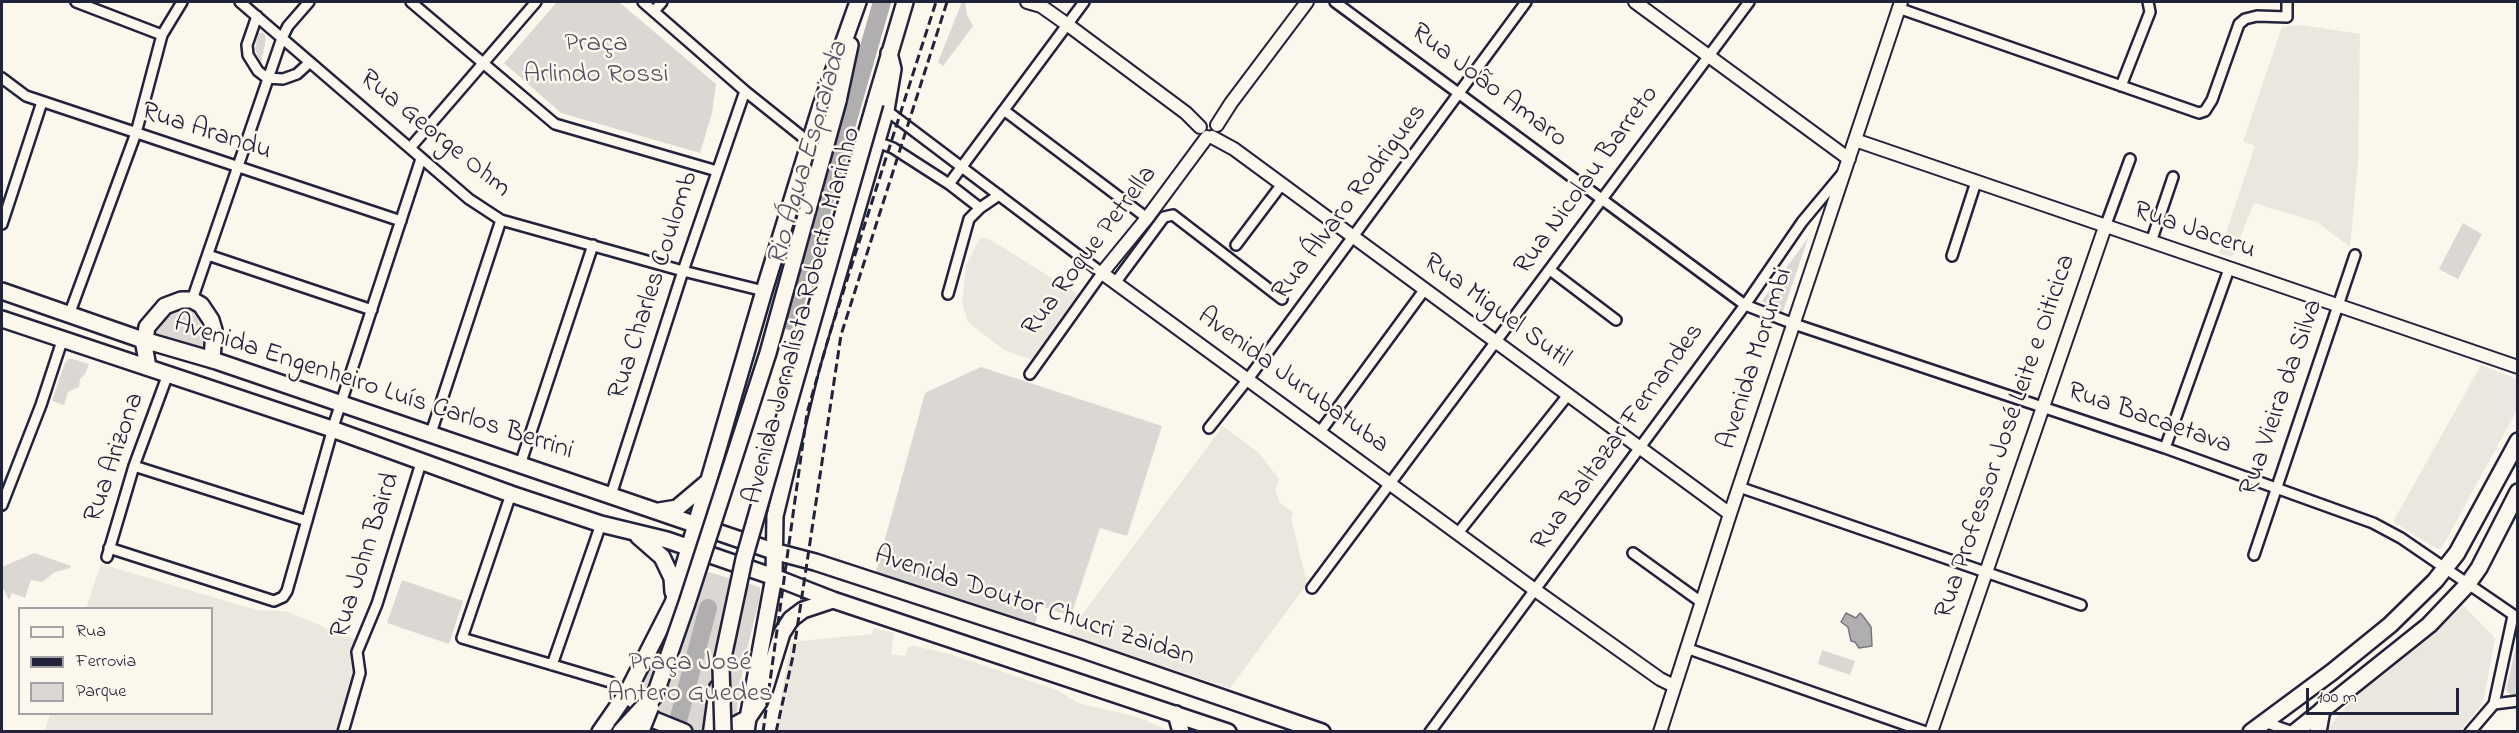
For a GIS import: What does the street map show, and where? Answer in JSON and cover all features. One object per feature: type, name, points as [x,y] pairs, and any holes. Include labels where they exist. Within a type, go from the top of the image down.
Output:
[{"type":"highway","points":[[712,732],[721,667]]},
{"type":"highway","points":[[621,732],[655,694]]},
{"type":"highway","points":[[640,732],[655,694]]},
{"type":"main road","points":[[655,694],[768,353],[838,101],[859,2]]},
{"type":"main road","name":"Avenida Jornalista Roberto Marinho","points":[[600,732],[627,693],[673,603],[764,291],[837,57],[859,2]]},
{"type":"main road","points":[[833,600],[803,610],[791,619],[782,633],[765,688],[747,725],[723,732],[721,667],[744,559],[880,107],[889,53],[905,2]]},
{"type":"main road","name":"Avenida Jornalista Roberto Marinho","points":[[747,725],[774,577],[775,516],[812,367],[878,142],[880,107]]},
{"type":"main road","name":"Avenida Engenheiro Luís Carlos Berrini","points":[[2,291],[728,536]]},
{"type":"main road","points":[[148,367],[144,340],[150,321],[165,306],[181,300],[192,300],[201,305],[211,320],[214,330],[212,360]]},
{"type":"main road","name":"Avenida Engenheiro Luís Carlos Berrini","points":[[2,319],[332,429],[511,494],[601,524],[725,560]]},
{"type":"main road","points":[[2251,732],[2332,672],[2390,625],[2435,581],[2457,552],[2517,441]]},
{"type":"main road","points":[[650,509],[667,511],[677,508],[709,481]]},
{"type":"main road","points":[[2294,732],[2429,625],[2467,585],[2479,568],[2517,492]]},
{"type":"main road","points":[[775,516],[782,541],[808,560],[798,586]]},
{"type":"main road","points":[[633,532],[648,542],[662,557],[672,578],[673,603]]},
{"type":"main road","name":"Avenida Doutor Chucri Zaidan","points":[[728,536],[1081,649],[1322,732]]},
{"type":"main road","name":"Avenida Doutor Chucri Zaidan","points":[[725,560],[833,600],[1228,732]]},
{"type":"main road","points":[[627,693],[652,719],[684,732]]},
{"type":"main road","points":[[2318,732],[2322,710]]},
{"type":"main road","points":[[1176,714],[1181,732]]},
{"type":"street","points":[[69,315],[136,133],[162,35],[182,2]]},
{"type":"street","name":"Rua George Ohm","points":[[240,2],[421,159],[469,199],[501,220],[683,272],[764,291]]},
{"type":"street","points":[[192,300],[282,38],[288,26],[309,2]]},
{"type":"street","points":[[411,2],[555,124],[717,171]]},
{"type":"street","points":[[410,148],[536,2]]},
{"type":"street","points":[[642,2],[745,91],[810,143]]},
{"type":"street","points":[[654,11],[663,2]]},
{"type":"street","name":"Rua Miguel Sutil","points":[[1027,2],[1038,4],[1068,25],[1730,514]]},
{"type":"street","points":[[949,184],[1084,2]]},
{"type":"street","name":"Rua Roque Petrella","points":[[1030,374],[1102,273],[1147,218],[1209,128],[1231,103],[1307,2]]},
{"type":"street","name":"Rua João Amaro","points":[[1335,2],[1745,305],[1794,324]]},
{"type":"street","name":"Rua Álvaro Rodrigues","points":[[1209,428],[1248,379],[1526,2]]},
{"type":"street","points":[[1635,2],[1849,159]]},
{"type":"street","name":"Rua Nicolau Barreto","points":[[1312,588],[1749,2]]},
{"type":"street","points":[[2121,86],[2150,12],[2148,2]]},
{"type":"street","points":[[1900,5],[2193,112],[2205,111],[2212,100],[2239,24],[2245,19],[2257,16],[2287,17],[2287,2]]},
{"type":"street","points":[[81,3],[162,35]]},
{"type":"street","name":"Avenida Morumbi","points":[[1660,732],[1730,514],[1900,5]]},
{"type":"street","points":[[257,16],[249,37],[248,55],[258,71],[267,78],[291,77],[310,62]]},
{"type":"street","name":"Rua Arandu","points":[[2,78],[18,92],[42,102],[401,221]]},
{"type":"street","name":"Rua Charles Coulomb","points":[[610,495],[745,91]]},
{"type":"street","points":[[2,224],[42,102]]},
{"type":"street","name":"Avenida Jurubatuba","points":[[880,107],[1534,590],[1660,679],[1674,686]]},
{"type":"street","points":[[1005,111],[1147,218]]},
{"type":"street","name":"Rua Jaceru","points":[[1855,140],[2517,367]]},
{"type":"street","points":[[878,142],[892,148],[949,184],[980,208]]},
{"type":"street","points":[[134,466],[262,509],[307,521],[332,429],[421,159]]},
{"type":"street","name":"Rua Professor José Leite e Oiticica","points":[[1929,732],[2130,159]]},
{"type":"street","name":"Rua Baltazar Fernandes","points":[[1430,732],[1745,305],[1813,207],[1844,172]]},
{"type":"street","points":[[2151,242],[2173,177]]},
{"type":"street","points":[[1952,256],[1976,182]]},
{"type":"street","points":[[1236,245],[1282,184]]},
{"type":"street","points":[[948,294],[969,219],[999,195]]},
{"type":"street","points":[[1115,282],[1164,217],[1173,215],[1282,299]]},
{"type":"street","points":[[430,436],[501,220]]},
{"type":"street","points":[[520,465],[593,245]]},
{"type":"street","points":[[208,255],[372,310]]},
{"type":"street","name":"Rua Vieira da Silva","points":[[2254,555],[2355,255]]},
{"type":"street","points":[[2165,448],[2229,269]]},
{"type":"street","points":[[1550,270],[1616,320]]},
{"type":"street","points":[[1320,432],[1425,289]]},
{"type":"street","name":"Rua Bacaetava","points":[[1794,324],[2165,448],[2373,523],[2401,537],[2515,617]]},
{"type":"street","points":[[2,505],[63,341]]},
{"type":"street","name":"Rua Arizona","points":[[168,374],[134,466],[108,552],[274,601],[283,597],[287,591],[307,521]]},
{"type":"street","points":[[1458,533],[1568,395]]},
{"type":"street","name":"Rua John Baird","points":[[343,732],[360,672],[357,652],[377,604],[421,463]]},
{"type":"street","points":[[1739,487],[1986,571],[2081,606]]},
{"type":"street","points":[[511,494],[462,638],[610,682],[627,693]]},
{"type":"street","points":[[552,665],[601,524]]},
{"type":"street","points":[[1633,553],[1701,602]]},
{"type":"street","points":[[2470,732],[2494,704],[2515,617]]},
{"type":"street","points":[[1686,648],[1929,732]]},
{"type":"street","points":[[2494,704],[2517,701]]},
{"type":"street","points":[[2264,722],[2294,732]]},
{"type":"shaded area","points":[[2301,25],[2360,34],[2358,165],[2350,247],[2317,222],[2254,203],[2232,257],[2219,253],[2255,146],[2243,141],[2282,27]]},
{"type":"shaded area","points":[[980,238],[989,239],[1079,295],[1032,360],[1004,350],[968,322],[962,304],[966,265]]},
{"type":"shaded area","points":[[2481,365],[2517,379],[2517,410],[2441,549],[2437,549],[2393,522]]},
{"type":"shaded area","points":[[1223,426],[1259,453],[1279,479],[1275,489],[1280,503],[1294,513],[1291,518],[1307,584],[1230,688],[1067,635]]},
{"type":"shaded area","points":[[101,564],[256,610],[285,611],[364,643],[343,731],[44,732],[50,715],[213,715],[213,607],[86,607]]},
{"type":"shaded area","points":[[2461,603],[2495,638],[2483,703],[2460,731],[2325,732],[2384,662]]},
{"type":"shaded area","points":[[1846,613],[1856,618],[1860,613],[1863,616],[1871,627],[1872,646],[1859,648],[1855,642],[1851,641],[1848,627],[1841,622]]},
{"type":"shaded area","points":[[873,628],[894,633],[891,654],[905,656],[908,647],[914,646],[950,654],[1057,690],[1078,703],[1138,717],[1169,731],[775,731],[791,642],[872,634]]},
{"type":"green space","name":"Praça Arlindo Rossi","points":[[557,2],[619,2],[716,84],[712,113],[700,153],[561,113],[504,63]]},
{"type":"green space","points":[[962,2],[965,2],[967,15],[973,26],[943,66],[938,62]]},
{"type":"green space","points":[[258,33],[264,33],[266,39],[261,63],[255,49]]},
{"type":"green space","points":[[2463,223],[2482,234],[2458,279],[2439,269]]},
{"type":"green space","points":[[1808,238],[1782,314],[1762,301]]},
{"type":"green space","points":[[182,305],[197,308],[206,323],[202,348],[155,335],[157,325],[172,310]]},
{"type":"green space","points":[[68,359],[89,364],[80,379],[79,387],[68,392],[64,405],[52,401]]},
{"type":"green space","points":[[981,367],[1162,426],[1127,536],[1100,528],[1071,616],[1040,606],[1035,624],[876,572],[925,393]]},
{"type":"green space","points":[[34,553],[71,566],[55,572],[42,582],[31,580],[25,598],[12,593],[9,600],[2,586],[2,567]]},
{"type":"green space","name":"Praça José Antero Guedes","points":[[681,564],[760,587],[760,597],[744,661],[734,731],[607,732],[635,685]]},
{"type":"green space","points":[[402,580],[463,601],[449,644],[387,623]]},
{"type":"green space","points":[[2517,642],[2517,697],[2513,698],[2506,690]]},
{"type":"green space","points":[[1822,650],[1855,661],[1850,675],[1818,664]]},
{"type":"waterway","name":"Rio Água Espraiada","points":[[790,321],[882,2]]},
{"type":"waterway","name":"Rio Água Espraiada","points":[[675,732],[708,608]]},
{"type":"railway","points":[[763,732],[807,413],[829,336],[936,2]]},
{"type":"railway","points":[[776,732],[793,656],[841,335],[947,2]]}]
